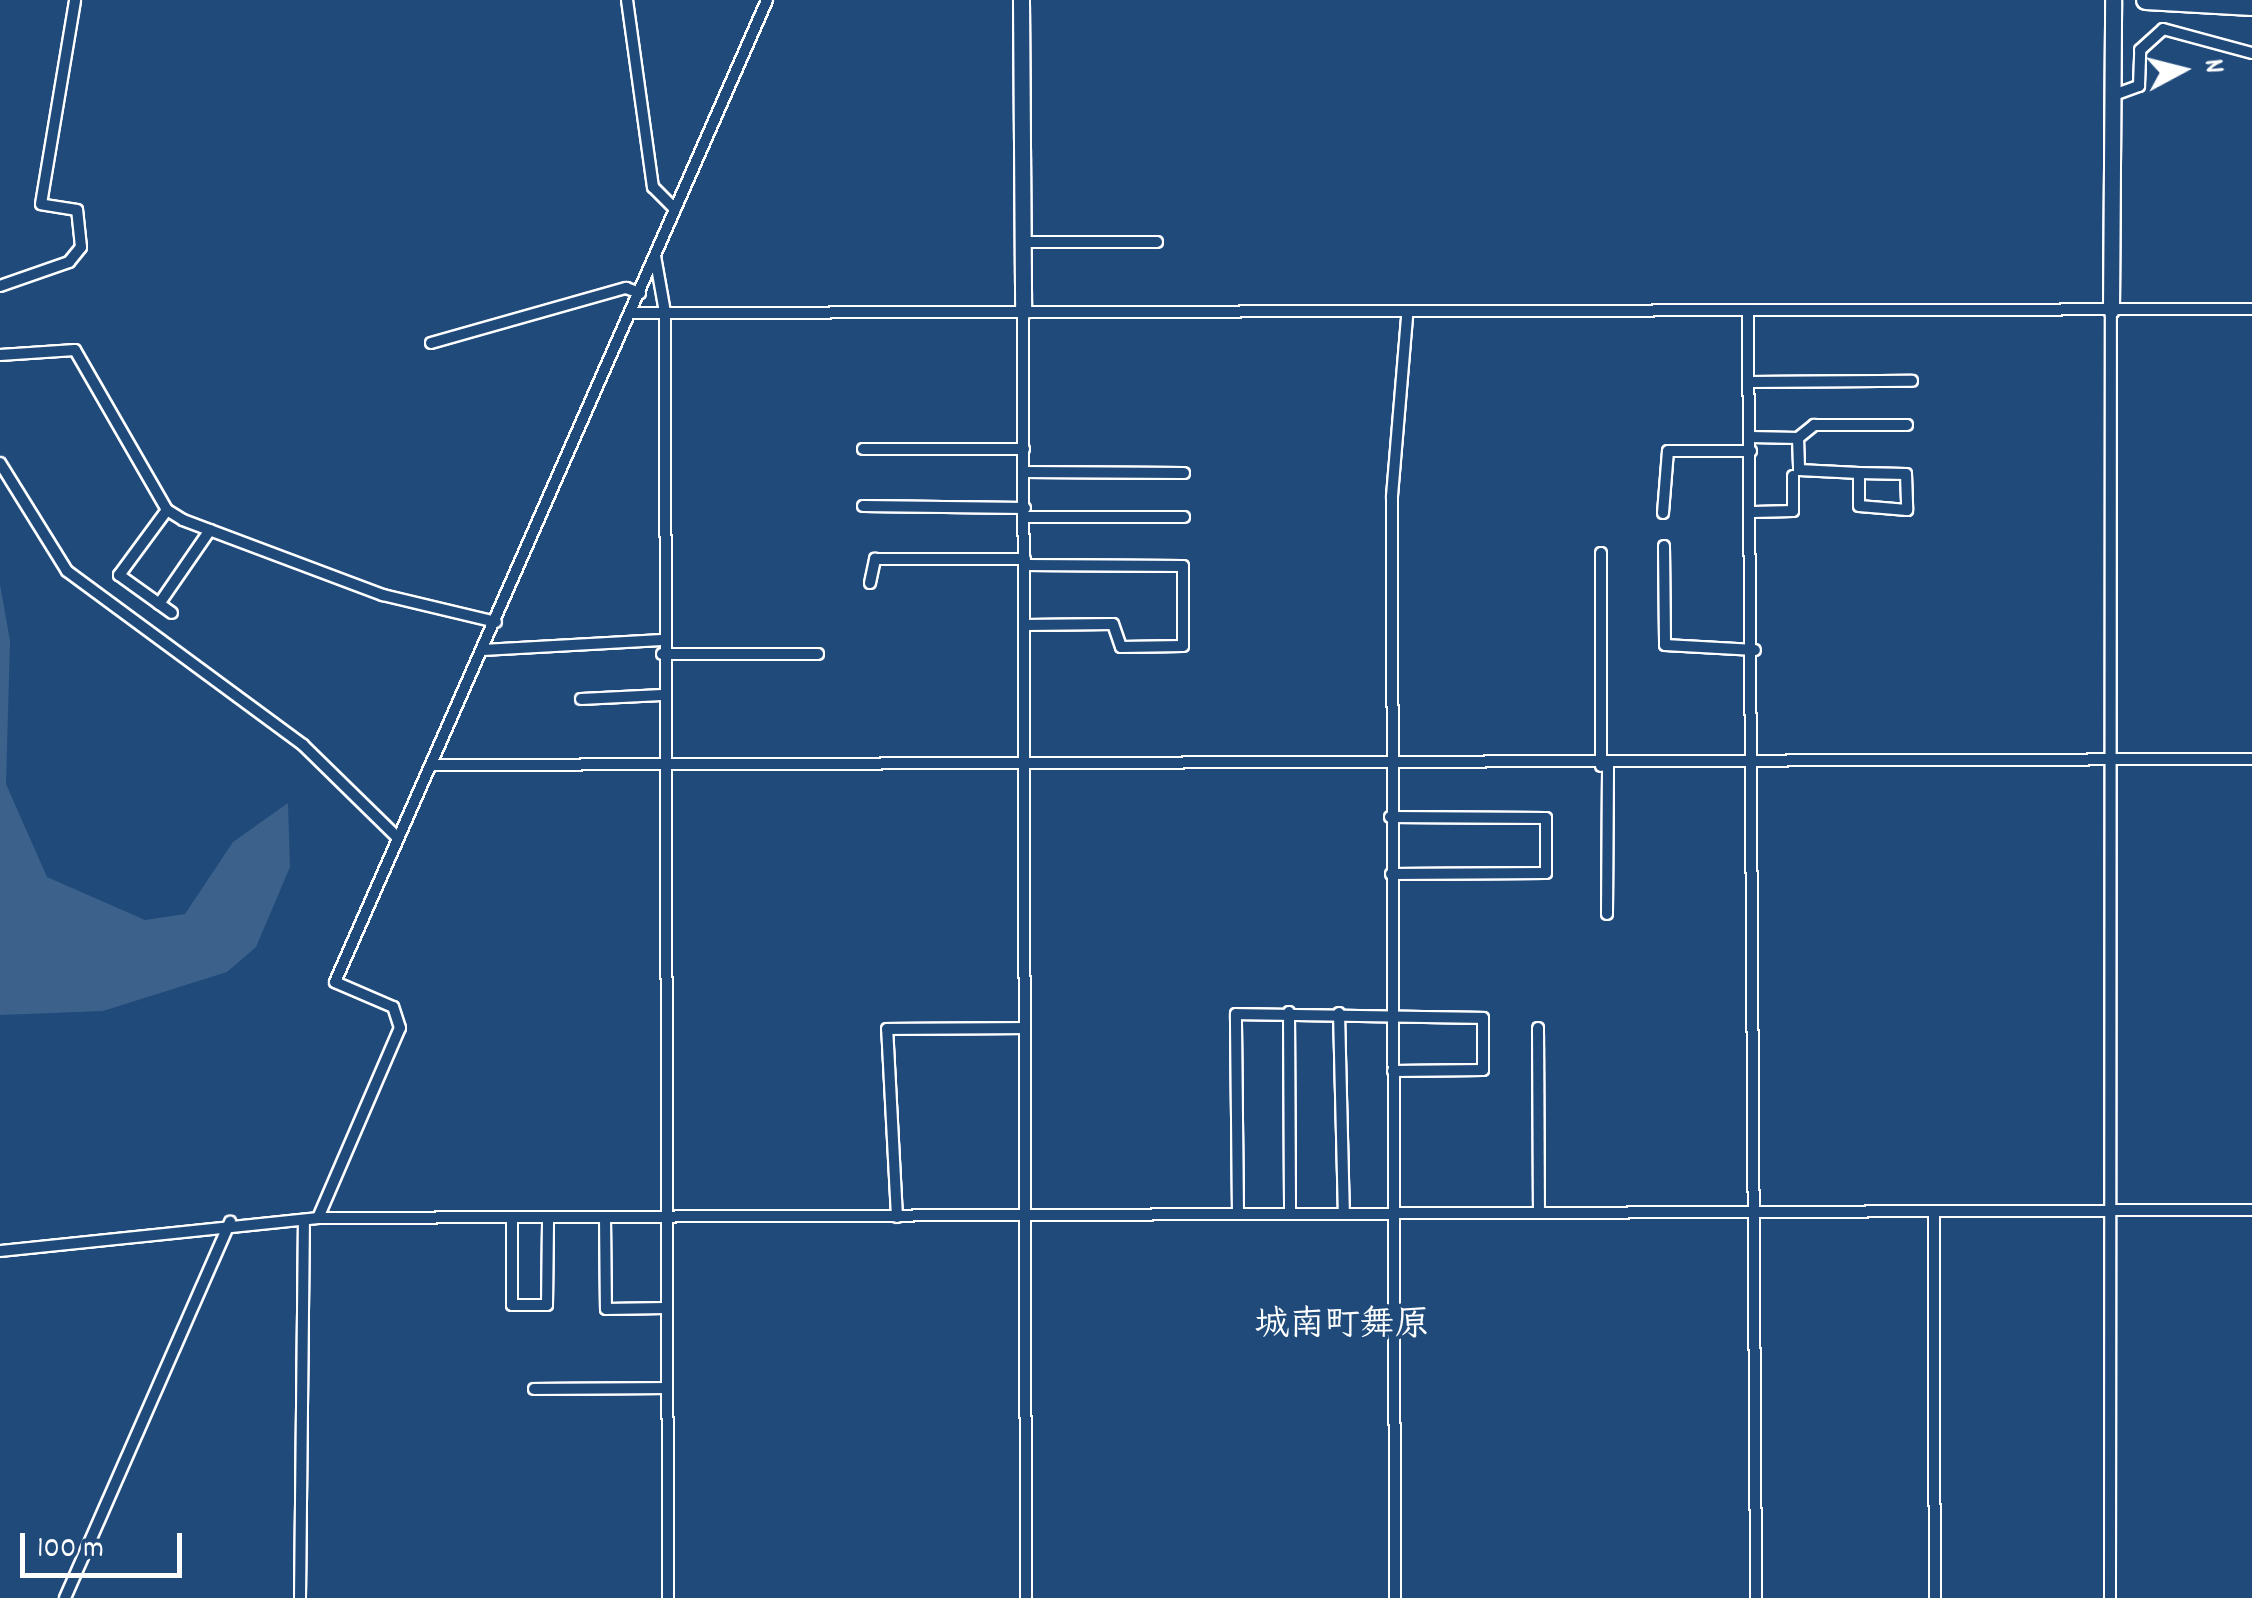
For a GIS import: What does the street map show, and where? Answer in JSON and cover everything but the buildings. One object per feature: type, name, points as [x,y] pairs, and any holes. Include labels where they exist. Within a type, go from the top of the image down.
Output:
[{"type":"highway","points":[[2146,0],[2252,6]]},
{"type":"street","points":[[0,286],[69,262],[81,247],[76,210],[41,204],[74,0]]},
{"type":"street","points":[[628,0],[653,187],[674,208]]},
{"type":"street","points":[[318,1218],[400,1028],[393,1007],[335,982],[484,650],[766,0]]},
{"type":"street","points":[[1021,0],[1027,770],[1022,1216],[1026,1598]]},
{"type":"street","points":[[2110,1598],[2113,0]]},
{"type":"street","points":[[2111,96],[2139,86],[2140,50],[2163,30],[2252,54]]},
{"type":"street","points":[[1022,242],[1157,242]]},
{"type":"street","points":[[655,255],[665,312],[662,695],[668,1598]]},
{"type":"street","points":[[431,343],[626,288],[640,293]]},
{"type":"street","points":[[631,313],[1023,312],[1407,317],[2252,308]]},
{"type":"street","points":[[1748,313],[1755,650],[1756,1598]]},
{"type":"street","points":[[1394,1598],[1392,496],[1407,317]]},
{"type":"street","points":[[0,355],[75,350],[167,510],[383,595],[496,622]]},
{"type":"street","points":[[1750,382],[1912,381]]},
{"type":"street","points":[[1751,437],[1798,438],[1814,425],[1907,425]]},
{"type":"street","points":[[1798,438],[1798,470],[1906,474],[1907,510],[1859,506],[1860,473]]},
{"type":"street","points":[[863,449],[1024,449]]},
{"type":"street","points":[[1663,513],[1668,451],[1752,451]]},
{"type":"street","points":[[0,463],[67,571],[302,745],[398,836]]},
{"type":"street","points":[[1024,472],[1184,473]]},
{"type":"street","points":[[1753,512],[1792,510],[1794,476]]},
{"type":"street","points":[[863,506],[1184,517]]},
{"type":"street","points":[[167,510],[142,532],[119,575],[172,613]]},
{"type":"street","points":[[159,604],[210,530]]},
{"type":"street","points":[[1664,546],[1665,645],[1755,650]]},
{"type":"street","points":[[1601,553],[1607,914]]},
{"type":"street","points":[[870,583],[875,559],[1183,566],[1183,646],[1122,647],[1113,624],[1026,625]]},
{"type":"street","points":[[484,650],[662,640]]},
{"type":"street","points":[[662,654],[818,654]]},
{"type":"street","points":[[581,698],[662,695]]},
{"type":"street","points":[[431,765],[1027,770],[2252,758]]},
{"type":"street","points":[[1390,818],[1546,818],[1546,872],[1391,874]]},
{"type":"street","points":[[1289,1012],[1290,1214]]},
{"type":"street","points":[[1339,1013],[1344,1213]]},
{"type":"street","points":[[1238,1214],[1236,1014],[1483,1018],[1483,1070],[1393,1071]]},
{"type":"street","points":[[897,1217],[887,1028],[1026,1028]]},
{"type":"street","points":[[1538,1028],[1539,1212]]},
{"type":"street","points":[[0,1251],[230,1222],[318,1218],[2252,1210]]},
{"type":"street","points":[[1934,1213],[1935,1598]]},
{"type":"street","points":[[605,1217],[606,1309],[665,1308]]},
{"type":"street","points":[[512,1218],[512,1305],[547,1305],[548,1218]]},
{"type":"street","points":[[300,1598],[304,1220]]},
{"type":"street","points":[[65,1598],[230,1222]]},
{"type":"street","points":[[534,1389],[666,1388]]},
{"type":"shaded area","points":[[0,584],[10,641],[6,784],[47,877],[145,920],[185,914],[233,842],[288,803],[290,867],[256,947],[227,972],[103,1011],[0,1015]]},
{"type":"district","name":"城南町舞原","points":[[1342,1327]]}]
